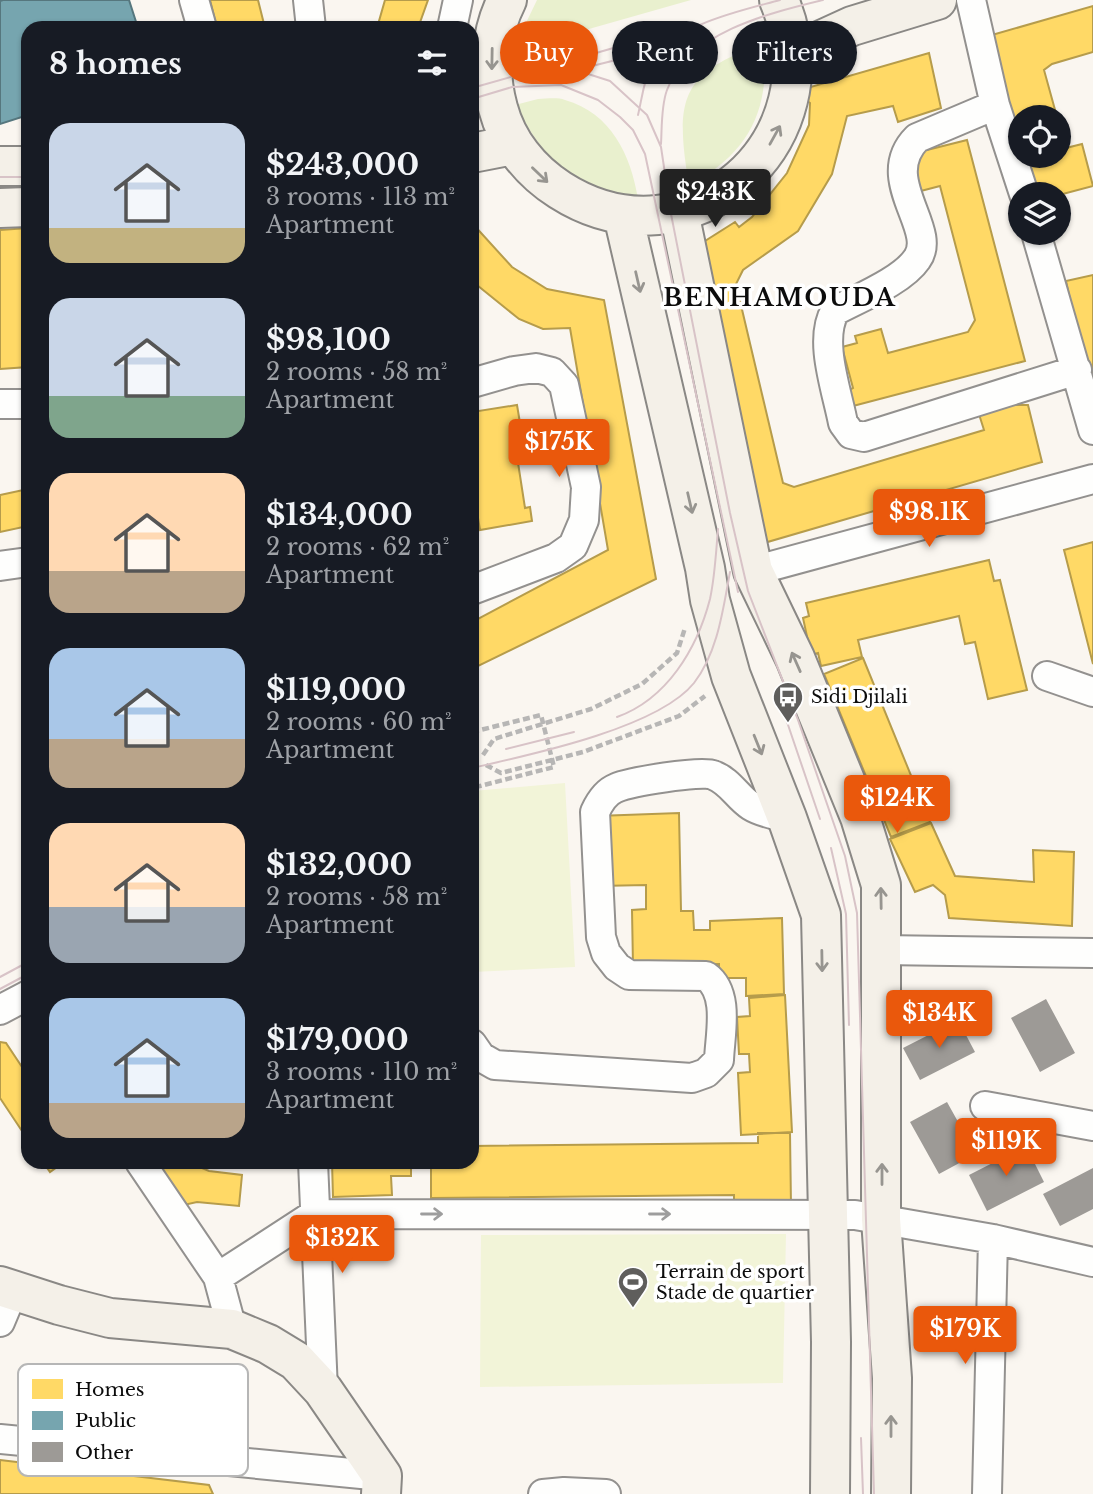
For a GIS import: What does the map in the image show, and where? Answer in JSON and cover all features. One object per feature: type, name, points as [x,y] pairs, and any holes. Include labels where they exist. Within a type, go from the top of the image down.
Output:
[{"type":"main road","points":[[507,0],[492,46],[492,81],[501,120],[513,145],[542,179],[580,203],[622,215],[658,216],[679,212],[719,196],[752,169],[777,135],[791,95],[792,84]]},
{"type":"main road","points":[[779,0],[786,21]]},
{"type":"main road","points":[[857,24],[937,0]]},
{"type":"main road","points":[[479,152],[513,145]]},
{"type":"main road","points":[[0,166],[21,166]]},
{"type":"main road","points":[[0,208],[21,207]]},
{"type":"main road","points":[[679,212],[752,571],[795,658],[860,817],[881,885],[881,1219],[892,1378],[891,1494]]},
{"type":"main road","points":[[622,215],[705,568],[710,600],[731,676],[787,818],[821,915],[831,1342],[830,1494]]},
{"type":"main road","points":[[4,1300],[59,1306],[110,1318],[232,1329],[268,1343],[296,1361],[323,1390],[382,1485]]},
{"type":"street","points":[[194,0],[200,21]]},
{"type":"street","points":[[308,0],[310,21]]},
{"type":"street","points":[[454,21],[458,0]]},
{"type":"street","points":[[971,0],[995,105],[1020,182]]},
{"type":"street","points":[[995,105],[917,138],[908,147],[902,160],[903,179],[922,241],[919,258],[903,273],[835,311],[829,321],[827,340],[843,423],[852,434],[864,437],[1077,370]]},
{"type":"street","points":[[1040,245],[1093,430]]},
{"type":"street","points":[[479,381],[536,368],[552,372],[564,385],[586,487],[584,520],[573,546],[556,558],[479,587]]},
{"type":"street","points":[[0,404],[21,404]]},
{"type":"street","points":[[752,571],[1093,479]]},
{"type":"street","points":[[0,566],[21,563]]},
{"type":"street","points":[[1047,676],[1093,692]]},
{"type":"street","points":[[479,1054],[495,1065],[692,1078],[706,1073],[719,1060],[721,997],[715,982],[706,976],[629,975],[617,967],[606,953],[601,937],[596,812],[599,802],[613,789],[630,783],[710,773],[726,781],[748,804],[762,813],[787,818]]},
{"type":"street","points":[[882,950],[1093,953]]},
{"type":"street","points":[[985,1106],[1093,1126]]},
{"type":"street","points":[[145,1169],[218,1277],[232,1329]]},
{"type":"street","points":[[313,1169],[323,1390]]},
{"type":"street","points":[[218,1277],[315,1214],[827,1214],[881,1219],[993,1239],[1093,1262]]},
{"type":"street","points":[[987,1494],[993,1239]]},
{"type":"street","points":[[0,1439],[18,1441]]},
{"type":"street","points":[[248,1469],[382,1485]]},
{"type":"street","points":[[543,1494],[606,1494]]},
{"type":"path","points":[[483,755],[495,739],[591,709],[642,684],[677,653],[689,616]]},
{"type":"path","points":[[485,765],[500,773],[583,752],[679,716],[731,676]]},
{"type":"path","points":[[479,730],[541,715],[554,767],[479,786]]},
{"type":"green space","points":[[537,0],[691,0],[598,26],[598,21],[527,21]]},
{"type":"green space","points":[[732,57],[732,84],[763,84],[760,107],[753,125],[730,156],[695,182],[688,179],[684,151],[685,108],[696,84],[718,84],[718,64]]},
{"type":"green space","points":[[538,99],[562,99],[581,106],[606,125],[624,152],[638,199],[585,182],[550,156],[532,134],[515,105]]},
{"type":"green space","points":[[565,783],[575,967],[479,972],[479,790]]},
{"type":"green space","name":"Terrain de sport Stade de quartier","points":[[786,1234],[783,1383],[480,1387],[481,1235]]},
{"type":"building: Homes","points":[[210,0],[258,0],[263,21],[215,21]]},
{"type":"building: Homes","points":[[385,0],[428,0],[420,21],[379,21]]},
{"type":"building: Homes","points":[[1093,6],[1093,52],[1052,64],[1044,70],[1054,105],[1008,105],[1008,117],[985,37]]},
{"type":"building: Homes","points":[[929,53],[941,108],[898,122],[893,106],[847,116],[832,174],[798,231],[743,270],[736,284],[783,483],[794,487],[984,430],[978,411],[1000,405],[1028,405],[1042,462],[754,546],[694,248],[735,222],[739,227],[752,217],[787,173],[809,125],[810,103],[803,98],[807,88],[821,84],[857,84],[857,74]]},
{"type":"building: Homes","points":[[967,140],[1025,361],[853,406],[849,390],[853,388],[842,347],[857,343],[855,336],[881,329],[888,353],[968,332],[975,320],[940,186],[917,192],[907,155]]},
{"type":"building: Homes","points":[[1082,144],[1093,186],[1071,192],[1071,182],[1027,182],[1023,168],[1071,168],[1071,147]]},
{"type":"building: Homes","points":[[21,228],[21,368],[0,369],[0,230]]},
{"type":"building: Homes","points":[[479,231],[512,267],[547,289],[604,300],[656,579],[479,666],[479,618],[608,550],[570,328],[543,329],[519,319],[479,287]]},
{"type":"building: Homes","points":[[1093,275],[1093,386],[1089,387],[1066,281]]},
{"type":"building: Homes","points":[[517,405],[520,423],[512,424],[525,508],[530,507],[532,521],[480,530],[479,411]]},
{"type":"building: Homes","points":[[21,490],[21,528],[0,532],[0,495]]},
{"type":"building: Homes","points":[[1093,542],[1093,664],[1064,550]]},
{"type":"building: Homes","points":[[989,560],[994,581],[1000,580],[1027,690],[988,699],[975,642],[965,644],[959,616],[858,640],[862,657],[821,666],[818,653],[811,655],[803,618],[809,616],[806,603]]},
{"type":"building: Homes","points":[[863,658],[930,822],[891,837],[824,674]]},
{"type":"building: Homes","points":[[679,813],[681,911],[693,911],[694,930],[710,930],[710,921],[782,918],[784,994],[746,996],[746,978],[719,978],[719,964],[633,966],[632,910],[646,909],[646,885],[599,886],[597,816]]},
{"type":"building: Homes","points":[[931,823],[955,876],[1034,882],[1033,850],[1074,852],[1072,926],[949,918],[945,895],[933,885],[915,892],[890,839]]},
{"type":"building: Homes","points":[[785,995],[792,1132],[741,1135],[738,1073],[750,1072],[749,1054],[739,1054],[737,1017],[750,1016],[749,998]]},
{"type":"building: Homes","points":[[0,1042],[6,1043],[21,1066],[21,1130],[0,1098]]},
{"type":"building: Homes","points":[[758,1133],[790,1133],[791,1206],[734,1207],[734,1195],[431,1198],[431,1169],[479,1169],[479,1146],[758,1143]]},
{"type":"building: Homes","points":[[152,1169],[204,1169],[242,1175],[239,1206],[197,1202],[184,1205]]},
{"type":"building: Homes","points":[[332,1169],[411,1169],[411,1176],[391,1176],[392,1195],[333,1197]]},
{"type":"building: Homes","points":[[0,1460],[18,1462],[18,1476],[134,1476],[209,1485],[213,1494],[0,1494]]},
{"type":"building: Public","points":[[129,0],[136,21],[21,21],[21,117],[0,124],[0,1]]},
{"type":"building: Other","points":[[1046,999],[1075,1053],[1040,1072],[1011,1018]]},
{"type":"building: Other","points":[[958,1020],[975,1052],[920,1080],[903,1048]]},
{"type":"building: Other","points":[[947,1102],[976,1154],[939,1174],[910,1122]]},
{"type":"building: Other","points":[[1026,1146],[1044,1182],[987,1211],[969,1175]]},
{"type":"building: Other","points":[[1093,1168],[1093,1209],[1060,1226],[1043,1194]]},
{"type":"tram line","points":[[638,115],[652,63],[676,38],[728,14],[780,0]]},
{"type":"tram line","points":[[661,144],[667,90],[678,70],[693,53],[733,28],[779,11],[823,0]]},
{"type":"tram line","points":[[598,52],[612,48]]},
{"type":"tram line","points":[[598,64],[612,61]]},
{"type":"tram line","points":[[479,86],[557,64],[610,81],[647,115],[661,147],[671,214],[748,591],[798,720],[845,856],[857,913],[874,1494]]},
{"type":"tram line","points":[[479,97],[512,87],[561,85],[598,100],[633,130],[645,154],[738,592]]},
{"type":"tram line","points":[[0,177],[21,177]]},
{"type":"tram line","points":[[617,717],[651,698],[665,685],[688,654],[710,599],[718,529]]},
{"type":"tram line","points":[[479,766],[591,737],[623,726],[677,699],[694,683],[709,658],[722,615],[730,572]]},
{"type":"tram line","points":[[785,716],[820,819]]},
{"type":"tram line","points":[[506,749],[574,732]]},
{"type":"tram line","points":[[831,848],[846,914],[849,1025]]},
{"type":"tram line","points":[[0,977],[21,966]]},
{"type":"tram line","points":[[0,989],[21,978]]},
{"type":"tram line","points":[[861,1438],[863,1494]]},
{"type":"place","name":"Sidi Djilali","points":[[788,724]]},
{"type":"place","name":"Terrain de sport Stade de quartier","points":[[633,1309]]},
{"type":"district","name":"BENHAMOUDA","points":[[780,297]]}]
